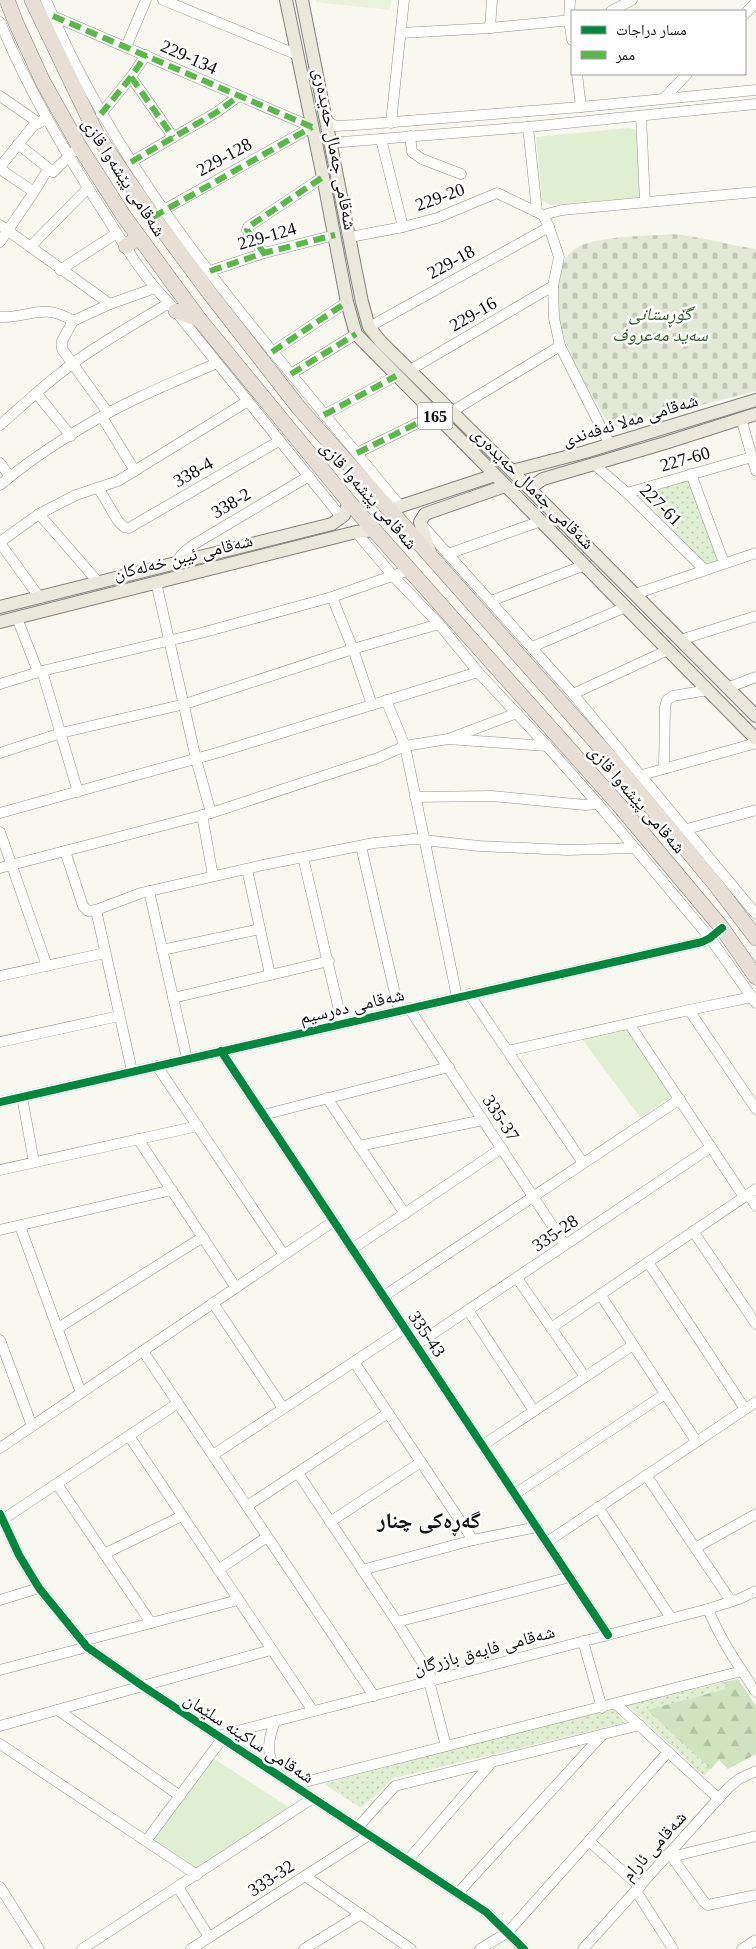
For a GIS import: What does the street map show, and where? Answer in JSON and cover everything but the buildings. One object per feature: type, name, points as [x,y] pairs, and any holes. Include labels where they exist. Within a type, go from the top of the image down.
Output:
[{"type":"highway","name":"شەقامی پێشەوا قازی","points":[[7,0],[37,85],[74,151],[199,319],[349,502],[619,805],[716,933],[756,977]]},
{"type":"highway","name":"شەقامی پێشەوا قازی","points":[[32,0],[72,69],[98,135],[216,291],[299,408],[395,508],[432,556],[639,782],[670,830],[720,880],[756,938]]},
{"type":"highway","points":[[126,246],[139,237]]},
{"type":"highway","points":[[172,307],[199,319]]},
{"type":"highway","points":[[619,805],[626,808],[634,805],[638,798],[639,782]]},
{"type":"highway","points":[[650,844],[648,835],[653,828],[662,826],[670,830]]},
{"type":"main road","name":"شەقامی جەمال حەیدەری","points":[[286,0],[323,177],[346,302],[356,334],[491,477],[506,486],[756,739]]},
{"type":"main road","name":"شەقامی جەمال حەیدەری","points":[[302,0],[369,327],[381,342],[451,412],[518,470],[635,594],[756,716]]},
{"type":"main road","points":[[417,397],[427,388]]},
{"type":"main road","name":"شەقامی مەلا ئەفەندی","points":[[518,470],[610,445],[756,400]]},
{"type":"main road","name":"شەقامی مەلا ئەفەندی","points":[[532,486],[543,480],[756,414]]},
{"type":"main road","points":[[395,508],[491,477],[492,491]]},
{"type":"main road","points":[[432,556],[420,522],[428,512],[506,486]]},
{"type":"main road","points":[[342,518],[349,502]]},
{"type":"main road","name":"شەقامی ئیبن خەلەکان","points":[[1,606],[40,598],[332,524],[342,518]]},
{"type":"main road","name":"شەقامی ئیبن خەلەکان","points":[[0,622],[356,532],[375,530]]},
{"type":"main road","points":[[705,686],[713,673]]},
{"type":"street","points":[[46,0],[72,69],[131,162],[158,213]]},
{"type":"street","points":[[126,47],[146,0]]},
{"type":"street","points":[[163,0],[298,56]]},
{"type":"street","points":[[391,122],[404,0]]},
{"type":"street","points":[[490,28],[492,0]]},
{"type":"street","points":[[401,33],[490,28],[571,20],[570,0]]},
{"type":"street","points":[[613,10],[632,0]]},
{"type":"street","points":[[746,13],[756,2]]},
{"type":"street","name":"229-134","points":[[53,16],[312,127]]},
{"type":"street","points":[[1,28],[37,85],[42,121]]},
{"type":"street","points":[[101,114],[146,55]]},
{"type":"street","points":[[577,75],[581,107]]},
{"type":"street","points":[[664,98],[686,75]]},
{"type":"street","points":[[131,77],[172,137]]},
{"type":"street","points":[[325,119],[336,126],[356,126],[756,90]]},
{"type":"street","points":[[0,96],[42,121],[74,151],[88,188],[155,288],[342,518]]},
{"type":"street","points":[[131,162],[217,112],[239,96]]},
{"type":"street","points":[[330,143],[528,127],[756,104]]},
{"type":"street","points":[[517,112],[517,128]]},
{"type":"street","points":[[641,116],[646,202]]},
{"type":"street","points":[[34,192],[0,168],[33,126],[42,121]]},
{"type":"street","points":[[356,126],[350,134],[356,141]]},
{"type":"street","name":"229-128","points":[[158,213],[312,127]]},
{"type":"street","points":[[528,127],[540,213],[549,227],[559,257],[553,286],[554,318],[560,346],[610,445]]},
{"type":"street","points":[[410,136],[412,152],[422,159],[461,174]]},
{"type":"street","points":[[381,139],[404,227]]},
{"type":"street","points":[[18,144],[51,172],[56,171],[74,151]]},
{"type":"street","points":[[0,242],[4,228],[34,192],[48,170]]},
{"type":"street","points":[[264,253],[248,230],[250,224],[323,177]]},
{"type":"street","points":[[30,247],[88,188]]},
{"type":"street","points":[[540,213],[756,192]]},
{"type":"street","name":"229-20","points":[[350,237],[404,227],[437,218],[497,193],[540,213]]},
{"type":"street","name":"229-18","points":[[369,327],[549,227]]},
{"type":"street","points":[[4,228],[60,270],[110,304]]},
{"type":"street","points":[[170,230],[210,271],[216,291],[272,352],[358,453],[395,508]]},
{"type":"street","points":[[60,270],[117,233]]},
{"type":"street","name":"229-124","points":[[210,271],[264,253],[334,235]]},
{"type":"street","name":"229-16","points":[[410,370],[553,286]]},
{"type":"street","points":[[135,471],[105,415],[61,345],[73,321],[110,304],[155,288]]},
{"type":"street","points":[[272,352],[346,302]]},
{"type":"street","points":[[0,425],[73,364],[100,345],[172,307]]},
{"type":"street","points":[[0,317],[43,311],[61,314],[73,321]]},
{"type":"street","points":[[290,374],[356,334]]},
{"type":"street","points":[[451,412],[560,346]]},
{"type":"street","points":[[0,485],[105,415],[139,397],[217,363]]},
{"type":"street","points":[[324,415],[396,376]]},
{"type":"street","points":[[37,394],[71,436]]},
{"type":"street","points":[[40,598],[0,543],[39,514],[76,495],[99,489],[135,471],[248,402]]},
{"type":"street","points":[[358,453],[434,415]]},
{"type":"street","points":[[741,418],[756,471]]},
{"type":"street","name":"338-4","points":[[99,489],[118,521],[124,527],[129,528],[279,441]]},
{"type":"street","name":"227-60","points":[[627,493],[752,456]]},
{"type":"street","points":[[0,463],[10,477]]},
{"type":"street","name":"227-61","points":[[595,464],[704,569]]},
{"type":"street","points":[[691,474],[724,563]]},
{"type":"street","name":"338-2","points":[[174,564],[193,545],[309,476]]},
{"type":"street","points":[[39,514],[99,583]]},
{"type":"street","points":[[448,554],[540,521]]},
{"type":"street","points":[[420,522],[573,694],[639,782],[687,829],[720,880],[756,914]]},
{"type":"street","points":[[356,532],[394,577],[439,624],[478,672],[547,746],[634,848],[716,933],[754,1000],[689,1010],[630,1025],[508,1051]]},
{"type":"street","points":[[635,594],[704,569],[756,553]]},
{"type":"street","points":[[491,601],[585,565]]},
{"type":"street","points":[[0,684],[40,671],[169,641],[332,597],[394,577],[409,570]]},
{"type":"street","points":[[156,582],[185,704],[207,814],[213,876]]},
{"type":"street","points":[[332,597],[353,649],[372,705]]},
{"type":"street","points":[[532,647],[626,607]]},
{"type":"street","points":[[680,640],[756,616]]},
{"type":"street","points":[[17,618],[40,671],[78,792]]},
{"type":"street","points":[[0,753],[61,733],[185,704],[353,649],[439,624]]},
{"type":"street","points":[[573,694],[668,650]]},
{"type":"street","points":[[0,813],[196,759],[478,672]]},
{"type":"street","points":[[727,688],[756,677]]},
{"type":"street","points":[[664,768],[665,707],[667,700],[673,696],[705,686]]},
{"type":"street","points":[[386,700],[405,746],[457,997]]},
{"type":"street","points":[[5,867],[207,814],[378,758],[405,746],[448,739],[516,713]]},
{"type":"street","points":[[448,739],[547,746]]},
{"type":"street","points":[[639,782],[664,768],[756,743]]},
{"type":"street","points":[[415,797],[492,796],[585,805],[598,804]]},
{"type":"street","points":[[687,829],[756,810]]},
{"type":"street","points":[[0,832],[5,867],[47,966]]},
{"type":"street","points":[[65,850],[83,906],[88,911],[96,910],[149,891],[213,876],[361,846],[414,839],[479,846],[568,850],[634,848]]},
{"type":"street","points":[[361,846],[404,1009]]},
{"type":"street","points":[[303,857],[342,1023]]},
{"type":"street","points":[[247,869],[270,975]]},
{"type":"street","points":[[149,891],[187,1059]]},
{"type":"street","points":[[96,910],[132,1072]]},
{"type":"street","points":[[162,950],[260,929]]},
{"type":"street","name":"شەقامی دەرسیم","points":[[0,1102],[702,942],[716,933]]},
{"type":"street","points":[[0,976],[105,953]]},
{"type":"street","points":[[173,998],[329,962]]},
{"type":"street","points":[[469,994],[583,1164]]},
{"type":"street","name":"335-37","points":[[404,1009],[450,1067],[565,1245]]},
{"type":"street","points":[[689,1010],[756,1108]]},
{"type":"street","points":[[0,1042],[119,1016]]},
{"type":"street","points":[[630,1025],[711,1147],[749,1194],[756,1206]]},
{"type":"street","name":"335-43","points":[[221,1051],[608,1635]]},
{"type":"street","points":[[157,1066],[284,1255]]},
{"type":"street","points":[[263,1114],[450,1067]]},
{"type":"street","points":[[22,1097],[34,1162]]},
{"type":"street","points":[[327,1098],[405,1214]]},
{"type":"street","points":[[384,1296],[680,1099]]},
{"type":"street","points":[[359,1146],[483,1120]]},
{"type":"street","points":[[0,1170],[198,1126]]},
{"type":"street","points":[[138,1139],[236,1288]]},
{"type":"street","name":"335-28","points":[[416,1345],[711,1147]]},
{"type":"street","points":[[352,1249],[502,1148]]},
{"type":"street","points":[[0,1230],[172,1190]]},
{"type":"street","points":[[550,1328],[749,1194]]},
{"type":"street","points":[[0,1448],[334,1221]]},
{"type":"street","points":[[20,1226],[81,1393]]},
{"type":"street","points":[[693,1231],[756,1324]]},
{"type":"street","points":[[58,1328],[203,1238]]},
{"type":"street","points":[[648,1262],[745,1409]]},
{"type":"street","points":[[517,1278],[584,1377]]},
{"type":"street","points":[[600,1294],[696,1441]]},
{"type":"street","points":[[213,1303],[283,1408]]},
{"type":"street","points":[[468,1310],[534,1411]]},
{"type":"street","points":[[213,1455],[405,1328]]},
{"type":"street","points":[[0,1340],[32,1426]]},
{"type":"street","points":[[483,1445],[633,1345]]},
{"type":"street","points":[[143,1351],[374,1696]]},
{"type":"street","points":[[354,1362],[473,1540]]},
{"type":"street","points":[[516,1494],[665,1394]]},
{"type":"street","points":[[547,1542],[756,1402]]},
{"type":"street","points":[[1,1517],[57,1484],[178,1404]]},
{"type":"street","points":[[247,1506],[388,1413]]},
{"type":"street","points":[[129,1436],[312,1712]]},
{"type":"street","points":[[330,1522],[421,1462]]},
{"type":"street","points":[[298,1473],[397,1622],[431,1681],[446,1746]]},
{"type":"street","points":[[646,1475],[731,1601]]},
{"type":"street","points":[[57,1484],[151,1623]]},
{"type":"street","points":[[598,1507],[671,1618]]},
{"type":"street","points":[[695,1548],[756,1514]]},
{"type":"street","points":[[104,1554],[182,1516]]},
{"type":"street","name":"شەقامی ساکینە سلێمان","points":[[1,1517],[19,1555],[39,1588],[60,1616],[85,1644],[144,1687],[486,1912],[524,1949]]},
{"type":"street","points":[[362,1570],[473,1540],[537,1527]]},
{"type":"street","points":[[218,1570],[267,1537]]},
{"type":"street","points":[[397,1622],[570,1577]]},
{"type":"street","points":[[0,1600],[39,1588]]},
{"type":"street","name":"شەقامی فایەق بازرگان","points":[[220,1737],[275,1721],[708,1609],[756,1591]]},
{"type":"street","points":[[0,1670],[151,1623],[238,1600]]},
{"type":"street","points":[[708,1609],[716,1630],[756,1692]]},
{"type":"street","points":[[583,1641],[602,1708]]},
{"type":"street","points":[[0,1726],[271,1650]]},
{"type":"street","points":[[275,1721],[269,1739],[270,1761],[288,1782],[602,1708],[742,1671]]},
{"type":"street","points":[[616,1704],[719,1799]]},
{"type":"street","points":[[58,1710],[180,1796]]},
{"type":"street","points":[[358,1827],[395,1786],[640,1725]]},
{"type":"street","points":[[458,1893],[603,1734]]},
{"type":"street","points":[[146,1841],[180,1796],[220,1737]]},
{"type":"street","points":[[0,1744],[197,1875]]},
{"type":"street","points":[[480,1949],[508,1932],[668,1752]]},
{"type":"street","points":[[408,1860],[493,1761]]},
{"type":"street","name":"شەقامی ئارام","points":[[583,1949],[719,1799],[739,1779],[756,1771]]},
{"type":"street","points":[[82,1949],[313,1798]]},
{"type":"street","name":"333-32","points":[[191,1949],[369,1835]]},
{"type":"street","points":[[755,1896],[708,1905],[670,1855],[756,1836]]},
{"type":"street","points":[[589,1841],[638,1889],[673,1949]]},
{"type":"street","points":[[305,1876],[411,1949]]},
{"type":"street","points":[[0,1887],[39,1949]]},
{"type":"street","points":[[178,1887],[209,1938]]},
{"type":"street","points":[[304,1949],[361,1914]]},
{"type":"street","points":[[591,1940],[597,1949]]},
{"type":"street","points":[[742,1949],[756,1940]]},
{"type":"green space","points":[[316,0],[391,0],[390,10],[316,2]]},
{"type":"green space","points":[[634,129],[636,132],[640,197],[550,205],[542,200],[536,137]]},
{"type":"green space","name":"گۆڕستانی سەید مەعروف","points":[[671,234],[756,249],[756,391],[611,428],[581,375],[565,339],[560,321],[558,301],[561,269],[571,252],[590,242],[613,238]]},
{"type":"green space","points":[[691,479],[718,561],[707,565],[640,496]]},
{"type":"green space","points":[[627,1029],[672,1096],[641,1118],[582,1039]]},
{"type":"green space","points":[[738,1679],[756,1706],[756,1754],[728,1769],[719,1760],[711,1769],[647,1710],[725,1689],[724,1682]]},
{"type":"green space","points":[[724,1682],[725,1689],[648,1710],[711,1769],[704,1776],[627,1705]]},
{"type":"green space","points":[[615,1709],[624,1723],[394,1778],[361,1808],[324,1784],[505,1735]]},
{"type":"green space","points":[[213,1758],[290,1808],[193,1871],[148,1842]]},
{"type":"marked path","points":[[53,16],[312,127]]},
{"type":"marked path","points":[[101,114],[146,55]]},
{"type":"marked path","points":[[131,77],[173,137]]},
{"type":"marked path","points":[[131,162],[217,112],[239,96]]},
{"type":"marked path","points":[[153,217],[312,127]]},
{"type":"marked path","points":[[264,253],[247,230],[248,227],[323,177]]},
{"type":"marked path","points":[[210,271],[264,253],[335,235]]},
{"type":"marked path","points":[[272,352],[347,302]]},
{"type":"marked path","points":[[291,374],[356,334]]},
{"type":"marked path","points":[[324,415],[396,376]]},
{"type":"marked path","points":[[357,453],[434,415]]},
{"type":"cycle path","points":[[0,1102],[702,942],[722,928]]},
{"type":"cycle path","points":[[221,1051],[608,1635]]},
{"type":"cycle path","points":[[0,1514],[19,1555],[39,1588],[87,1647],[144,1687],[486,1912],[524,1949]]},
{"type":"district","name":"گەڕەکی چنار","points":[[429,1520]]}]
